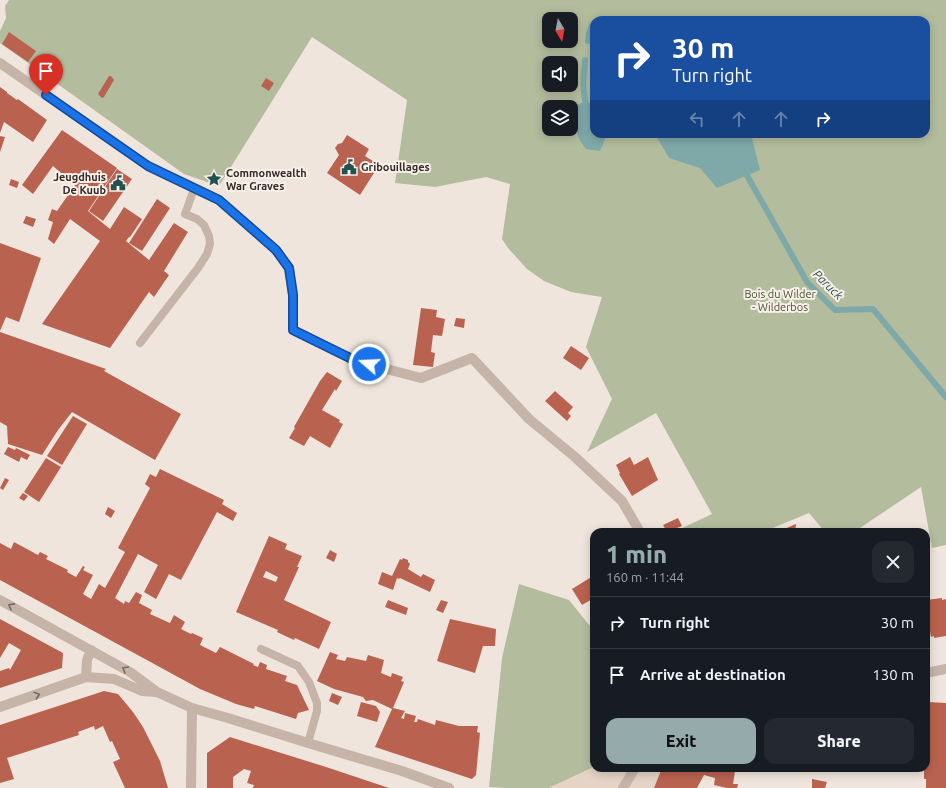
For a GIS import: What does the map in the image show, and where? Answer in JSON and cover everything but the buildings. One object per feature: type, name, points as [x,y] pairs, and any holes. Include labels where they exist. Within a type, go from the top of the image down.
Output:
[{"type":"street","points":[[0,63],[148,166],[219,200],[276,250],[289,268],[293,295],[293,330],[356,361],[421,378],[472,358],[529,419],[575,457],[622,501],[638,528]]},
{"type":"street","points":[[0,600],[130,672],[157,692],[192,708],[402,771],[449,788]]},
{"type":"street","points":[[86,677],[87,660],[91,650]]},
{"type":"street","points":[[930,672],[946,669]]},
{"type":"street","points":[[0,707],[86,677],[114,679],[142,691],[157,692]]},
{"type":"street","points":[[191,788],[192,708]]},
{"type":"street","points":[[623,788],[633,772]]},
{"type":"lane","points":[[140,343],[198,268],[207,254],[210,244],[209,236],[204,225],[198,219],[185,214],[194,189]]},
{"type":"lane","points":[[261,649],[298,666],[312,688],[317,702],[317,711],[308,743]]},
{"type":"green space","name":"Bois du Wilder - Wilderbos","points":[[9,0],[946,0],[946,545],[932,548],[930,528],[928,528],[921,487],[860,528],[822,528],[809,513],[773,528],[682,528],[712,514],[656,413],[587,452],[612,399],[586,347],[602,297],[571,292],[544,281],[527,269],[508,248],[502,239],[510,184],[486,177],[435,187],[395,183],[407,100],[312,37],[219,186],[184,174],[0,43],[0,31],[6,18],[5,6]]},
{"type":"green space","points":[[519,584],[569,600],[590,626],[590,769],[549,788],[489,787],[502,658]]},
{"type":"shaded area","points":[[590,769],[590,772],[660,772],[654,788],[549,788]]},
{"type":"water","points":[[585,102],[590,103],[590,138],[605,138],[600,151],[586,149],[579,139],[578,104]]},
{"type":"water","points":[[657,138],[752,138],[760,170],[717,188],[700,168],[669,158]]},
{"type":"waterway","name":"Paruck","points":[[588,41],[590,31]]},
{"type":"waterway","name":"Paruck","points":[[585,60],[584,97],[588,109]]},
{"type":"waterway","name":"Paruck","points":[[744,170],[807,282],[835,310],[873,309],[946,397]]},
{"type":"place","name":"Gribouillages","points":[[349,167]]},
{"type":"place","name":"Commonwealth War Graves","points":[[214,179]]},
{"type":"place","name":"Jeugdhuis De Kuub","points":[[118,183]]},
{"type":"route","points":[[46,95],[148,166],[219,200],[276,250],[289,268],[293,295],[293,330],[356,361],[369,364]]}]
